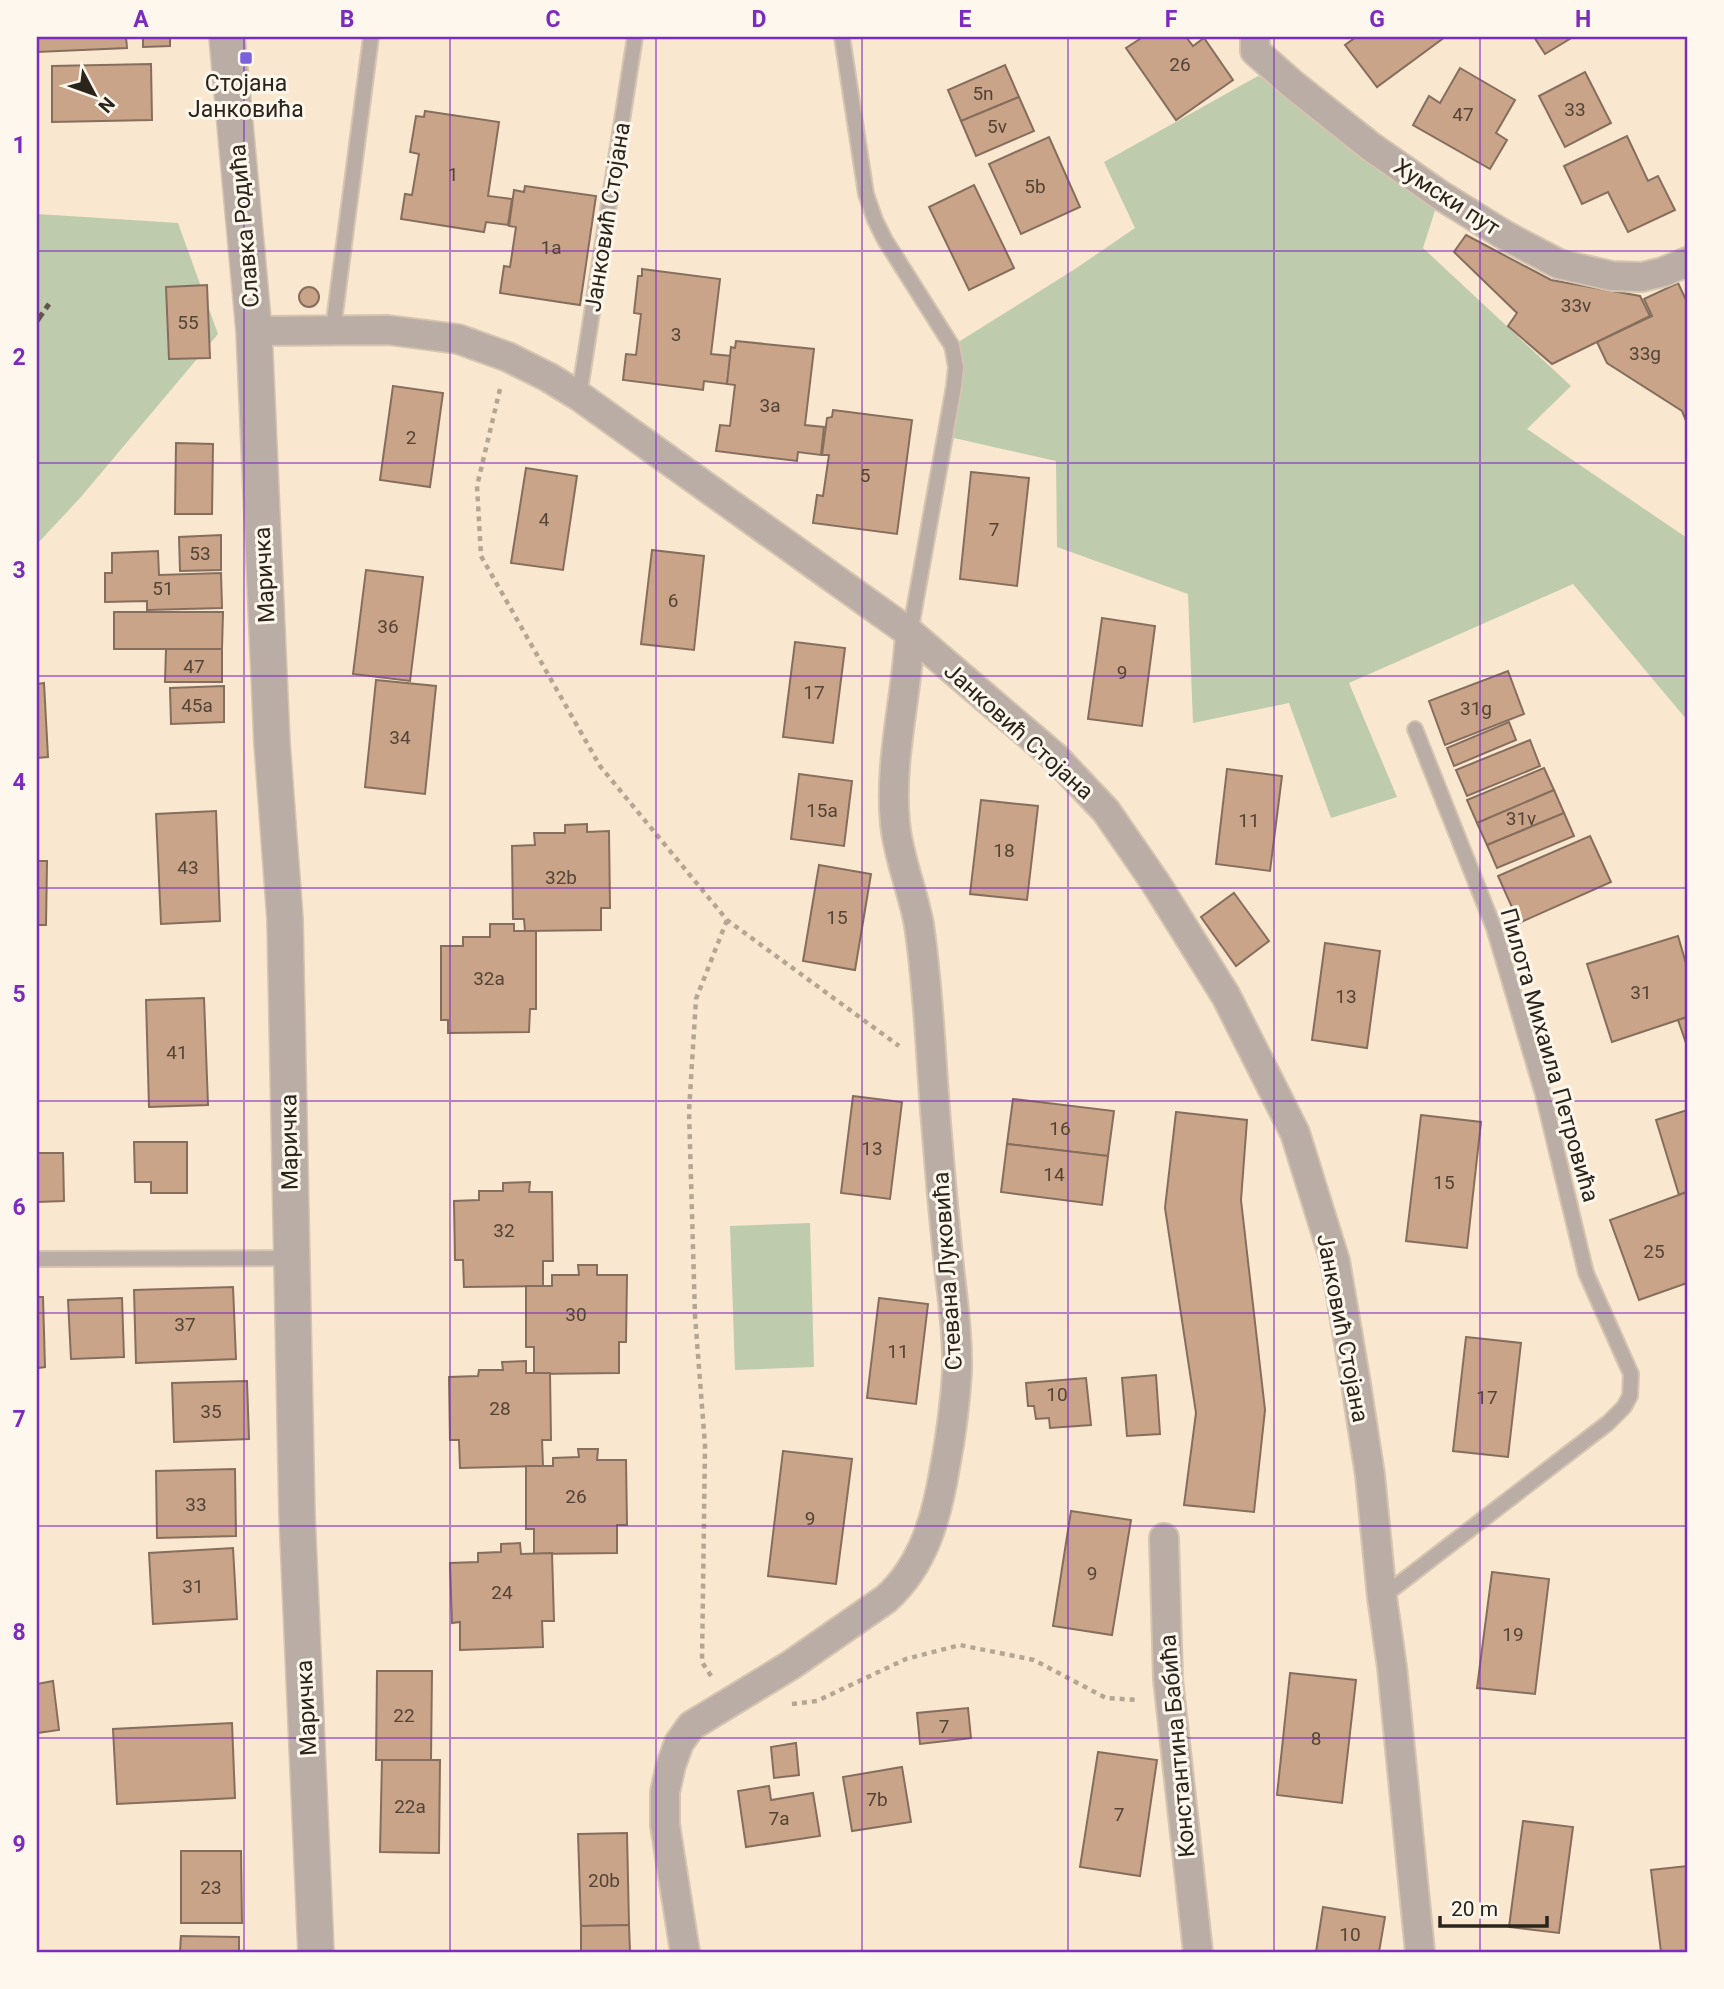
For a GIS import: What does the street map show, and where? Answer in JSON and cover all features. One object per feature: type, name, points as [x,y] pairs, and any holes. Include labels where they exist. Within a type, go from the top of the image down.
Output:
[{"type":"street","name":"Славка Родића","points":[[227,37],[254,331]]},
{"type":"street","name":"Хумски пут","points":[[1250,41],[1291,83],[1380,153],[1506,236],[1559,264],[1612,276],[1642,277],[1687,262]]},
{"type":"street","name":"Јанковић Стојана","points":[[254,331],[388,330],[458,339],[508,357],[548,377],[579,396],[909,633],[1056,758],[1106,811],[1155,881],[1226,996],[1295,1133],[1335,1261],[1370,1475],[1420,1952]]},
{"type":"street","name":"Маричка","points":[[254,331],[272,743],[285,919],[297,1515],[316,1952]]},
{"type":"street","name":"Стевана Луковића","points":[[685,1952],[665,1825],[666,1792],[679,1743],[691,1726],[792,1665],[899,1588],[911,1572],[934,1519],[952,1425],[957,1372],[955,1314],[931,1069],[924,957],[915,904],[895,826],[893,795],[909,633]]},
{"type":"street","name":"Константина Бабића","points":[[1164,1538],[1168,1679],[1198,1952]]},
{"type":"lane","points":[[333,329],[372,37]]},
{"type":"lane","name":"Јанковић Стојана","points":[[579,396],[635,37]]},
{"type":"lane","points":[[842,37],[866,194],[885,240],[952,346],[956,367],[909,633]]},
{"type":"lane","name":"Пилота Михаила Петровића","points":[[1382,1597],[1608,1423],[1624,1407],[1630,1396],[1631,1374],[1586,1273],[1543,1094],[1494,928],[1415,729]]},
{"type":"lane","points":[[37,1259],[292,1258]]},
{"type":"path","points":[[508,357],[477,486],[481,556],[600,766],[727,920],[931,1069]]},
{"type":"path","points":[[727,920],[696,999],[689,1111],[695,1316],[705,1445],[702,1662],[716,1685],[739,1697],[790,1704],[817,1701],[906,1659],[960,1646],[1034,1660],[1106,1698],[1171,1703]]},
{"type":"green space","points":[[1258,76],[1324,109],[1440,195],[1423,248],[1571,386],[1527,429],[1687,538],[1687,720],[1573,584],[1349,683],[1397,797],[1331,818],[1289,703],[1193,723],[1188,594],[1057,547],[1056,461],[945,436],[952,346],[1135,228],[1104,162]]},
{"type":"green space","points":[[37,214],[178,223],[218,334],[80,498],[37,544]]},
{"type":"green space","points":[[810,1223],[814,1367],[735,1370],[730,1226]]},
{"type":"building","points":[[37,37],[126,37],[127,48],[37,52]]},
{"type":"building","points":[[143,37],[170,37],[170,46],[143,47]]},
{"type":"building","points":[[1143,37],[1186,37],[1193,46],[1204,38],[1233,80],[1176,120],[1126,48]]},
{"type":"building","points":[[1356,37],[1445,37],[1377,87],[1345,45]]},
{"type":"building","points":[[1534,37],[1573,37],[1545,54]]},
{"type":"building","points":[[151,64],[152,120],[52,122],[52,66]]},
{"type":"building","points":[[1005,65],[1019,97],[961,121],[948,90]]},
{"type":"building","points":[[1460,68],[1515,100],[1496,133],[1507,140],[1490,169],[1413,125],[1429,96],[1440,103]]},
{"type":"building","points":[[1585,72],[1611,123],[1565,147],[1539,96]]},
{"type":"building","points":[[1019,97],[1034,131],[976,156],[961,121]]},
{"type":"building","points":[[425,111],[499,122],[488,196],[512,199],[508,225],[486,222],[484,232],[401,219],[405,194],[412,195],[419,154],[410,152],[416,116],[424,117]]},
{"type":"building","points":[[1627,136],[1648,181],[1658,176],[1675,210],[1628,232],[1608,192],[1582,204],[1564,166]]},
{"type":"building","points":[[1049,137],[1080,207],[1021,234],[989,164]]},
{"type":"building","points":[[974,185],[1014,268],[969,290],[929,207]]},
{"type":"building","points":[[525,186],[596,196],[580,305],[500,293],[504,266],[510,267],[516,227],[509,226],[514,190],[524,192]]},
{"type":"building","points":[[1466,235],[1551,280],[1640,296],[1650,316],[1552,364],[1508,326],[1517,313],[1454,252]]},
{"type":"building","points":[[642,269],[720,279],[711,354],[731,356],[727,384],[704,381],[703,390],[623,380],[626,354],[636,355],[641,314],[634,313],[638,276],[642,276]]},
{"type":"building","points":[[1678,283],[1687,302],[1687,423],[1682,411],[1607,363],[1597,342],[1652,316],[1644,299]]},
{"type":"building","points":[[207,285],[210,358],[169,359],[166,287]]},
{"type":"building","points":[[309,287],[316,290],[319,297],[316,304],[309,307],[302,304],[299,297],[302,290]]},
{"type":"building","points":[[736,341],[814,349],[805,425],[824,427],[821,455],[798,452],[797,461],[716,451],[720,425],[730,426],[735,385],[727,384],[731,347],[735,348]]},
{"type":"building","points":[[393,386],[443,393],[430,487],[380,480]]},
{"type":"building","points":[[833,410],[912,420],[897,534],[813,523],[817,495],[823,496],[829,455],[822,455],[827,418],[832,417]]},
{"type":"building","points":[[176,443],[213,444],[212,514],[175,514]]},
{"type":"building","points":[[526,468],[577,476],[563,570],[511,563]]},
{"type":"building","points":[[971,472],[1029,478],[1017,586],[960,579]]},
{"type":"building","points":[[221,535],[221,570],[180,571],[179,537]]},
{"type":"building","points":[[652,550],[704,556],[694,650],[641,644]]},
{"type":"building","points":[[158,551],[159,575],[221,573],[222,608],[147,610],[147,601],[105,602],[105,573],[112,573],[112,553]]},
{"type":"building","points":[[366,570],[423,577],[410,681],[353,674]]},
{"type":"building","points":[[114,612],[223,612],[222,649],[114,649]]},
{"type":"building","points":[[1102,618],[1155,626],[1142,726],[1088,719]]},
{"type":"building","points":[[795,642],[845,648],[833,743],[783,737]]},
{"type":"building","points":[[166,649],[222,649],[222,682],[165,682]]},
{"type":"building","points":[[1508,671],[1524,714],[1445,745],[1429,701]]},
{"type":"building","points":[[376,680],[436,686],[425,794],[365,787]]},
{"type":"building","points":[[44,683],[48,757],[37,758],[37,684]]},
{"type":"building","points":[[224,686],[224,722],[171,724],[170,688]]},
{"type":"building","points":[[1509,722],[1516,740],[1454,766],[1447,748]]},
{"type":"building","points":[[1530,740],[1540,766],[1467,796],[1456,770]]},
{"type":"building","points":[[1544,768],[1554,790],[1477,823],[1467,800]]},
{"type":"building","points":[[1227,769],[1282,776],[1270,871],[1216,864]]},
{"type":"building","points":[[799,774],[852,781],[844,846],[791,839]]},
{"type":"building","points":[[1554,790],[1564,813],[1487,845],[1477,823]]},
{"type":"building","points":[[981,800],[1038,806],[1027,900],[970,894]]},
{"type":"building","points":[[216,811],[220,921],[161,924],[156,814]]},
{"type":"building","points":[[1564,813],[1574,836],[1497,868],[1487,845]]},
{"type":"building","points":[[587,824],[587,832],[609,831],[610,908],[601,908],[601,930],[525,931],[524,919],[513,919],[512,846],[535,845],[534,833],[565,833],[565,825]]},
{"type":"building","points":[[1590,836],[1611,882],[1519,923],[1498,876]]},
{"type":"building","points":[[37,861],[47,861],[46,925],[37,925]]},
{"type":"building","points":[[819,865],[871,874],[855,970],[803,961]]},
{"type":"building","points":[[1234,893],[1269,941],[1236,966],[1201,917]]},
{"type":"building","points":[[490,924],[514,924],[514,931],[536,931],[536,1009],[530,1009],[529,1032],[448,1033],[448,1020],[441,1020],[441,946],[463,946],[463,937],[490,937]]},
{"type":"building","points":[[1678,936],[1687,967],[1687,1017],[1612,1042],[1587,964]]},
{"type":"building","points":[[1325,943],[1380,951],[1367,1048],[1312,1040]]},
{"type":"building","points":[[204,998],[208,1105],[149,1107],[146,1000]]},
{"type":"building","points":[[1687,1017],[1687,1046],[1678,1020]]},
{"type":"building","points":[[853,1096],[902,1102],[890,1199],[841,1193]]},
{"type":"building","points":[[1013,1099],[1114,1111],[1108,1156],[1007,1144]]},
{"type":"building","points":[[1687,1110],[1687,1192],[1679,1195],[1656,1120]]},
{"type":"building","points":[[1176,1112],[1247,1120],[1241,1200],[1265,1410],[1254,1512],[1184,1505],[1196,1413],[1165,1208]]},
{"type":"building","points":[[1421,1115],[1481,1122],[1467,1248],[1406,1241]]},
{"type":"building","points":[[134,1142],[187,1142],[187,1193],[151,1193],[151,1182],[135,1182]]},
{"type":"building","points":[[1007,1144],[1108,1156],[1102,1205],[1001,1192]]},
{"type":"building","points":[[37,1153],[63,1153],[64,1201],[37,1202]]},
{"type":"building","points":[[530,1182],[529,1192],[552,1192],[553,1261],[543,1261],[543,1286],[464,1287],[463,1260],[455,1260],[454,1201],[479,1200],[479,1191],[503,1191],[503,1183]]},
{"type":"building","points":[[1687,1192],[1687,1283],[1639,1300],[1610,1220]]},
{"type":"building","points":[[578,1265],[597,1265],[597,1275],[627,1275],[626,1342],[619,1342],[619,1373],[534,1374],[534,1347],[526,1347],[526,1286],[552,1286],[552,1275],[579,1275]]},
{"type":"building","points":[[233,1287],[236,1359],[136,1363],[134,1290]]},
{"type":"building","points":[[37,1297],[43,1297],[45,1367],[37,1368]]},
{"type":"building","points":[[122,1298],[124,1357],[71,1359],[68,1300]]},
{"type":"building","points":[[879,1298],[928,1304],[916,1404],[867,1398]]},
{"type":"building","points":[[1466,1337],[1521,1343],[1508,1457],[1453,1451]]},
{"type":"building","points":[[526,1361],[526,1373],[550,1373],[551,1440],[542,1440],[543,1466],[460,1468],[459,1440],[450,1440],[449,1377],[478,1376],[479,1370],[503,1370],[502,1362]]},
{"type":"building","points":[[1156,1375],[1160,1434],[1127,1436],[1122,1378]]},
{"type":"building","points":[[1086,1378],[1091,1425],[1050,1428],[1049,1418],[1036,1419],[1034,1406],[1028,1406],[1026,1383]]},
{"type":"building","points":[[247,1381],[249,1439],[174,1442],[172,1383]]},
{"type":"building","points":[[578,1449],[598,1449],[597,1460],[626,1460],[627,1525],[617,1525],[617,1553],[534,1554],[534,1529],[526,1529],[526,1466],[553,1466],[553,1458],[579,1457]]},
{"type":"building","points":[[783,1451],[852,1459],[836,1584],[768,1576]]},
{"type":"building","points":[[235,1469],[236,1536],[157,1538],[156,1471]]},
{"type":"building","points":[[1071,1511],[1131,1520],[1112,1635],[1053,1626]]},
{"type":"building","points":[[520,1543],[521,1554],[552,1553],[554,1621],[542,1621],[543,1647],[460,1650],[460,1622],[452,1623],[450,1563],[478,1562],[478,1553],[501,1552],[501,1544]]},
{"type":"building","points":[[233,1548],[237,1619],[153,1624],[149,1553]]},
{"type":"building","points":[[1492,1572],[1549,1579],[1535,1694],[1477,1688]]},
{"type":"building","points":[[377,1671],[432,1671],[431,1760],[376,1760]]},
{"type":"building","points":[[1290,1673],[1356,1680],[1342,1803],[1277,1795]]},
{"type":"building","points":[[53,1681],[59,1730],[37,1733],[37,1684]]},
{"type":"building","points":[[968,1708],[971,1738],[920,1744],[917,1713]]},
{"type":"building","points":[[232,1723],[235,1798],[117,1804],[113,1729]]},
{"type":"building","points":[[796,1743],[799,1775],[774,1778],[771,1747]]},
{"type":"building","points":[[1098,1752],[1157,1760],[1140,1876],[1080,1867]]},
{"type":"building","points":[[382,1760],[440,1760],[439,1853],[380,1852]]},
{"type":"building","points":[[902,1767],[911,1822],[852,1831],[843,1777]]},
{"type":"building","points":[[769,1786],[771,1800],[813,1793],[820,1836],[746,1847],[738,1791]]},
{"type":"building","points":[[1523,1821],[1573,1827],[1559,1933],[1509,1927]]},
{"type":"building","points":[[627,1833],[629,1925],[581,1926],[578,1834]]},
{"type":"building","points":[[181,1851],[241,1851],[242,1923],[181,1923]]},
{"type":"building","points":[[1687,1866],[1687,1952],[1661,1952],[1651,1870]]},
{"type":"building","points":[[1323,1907],[1385,1917],[1379,1952],[1316,1952]]},
{"type":"building","points":[[629,1925],[630,1952],[581,1952],[581,1926]]},
{"type":"building","points":[[181,1936],[239,1937],[239,1952],[180,1952]]},
{"type":"railway","points":[[37,321],[49,304]]},
{"type":"place","name":"Стојана Јанковића","points":[[246,58]]}]
